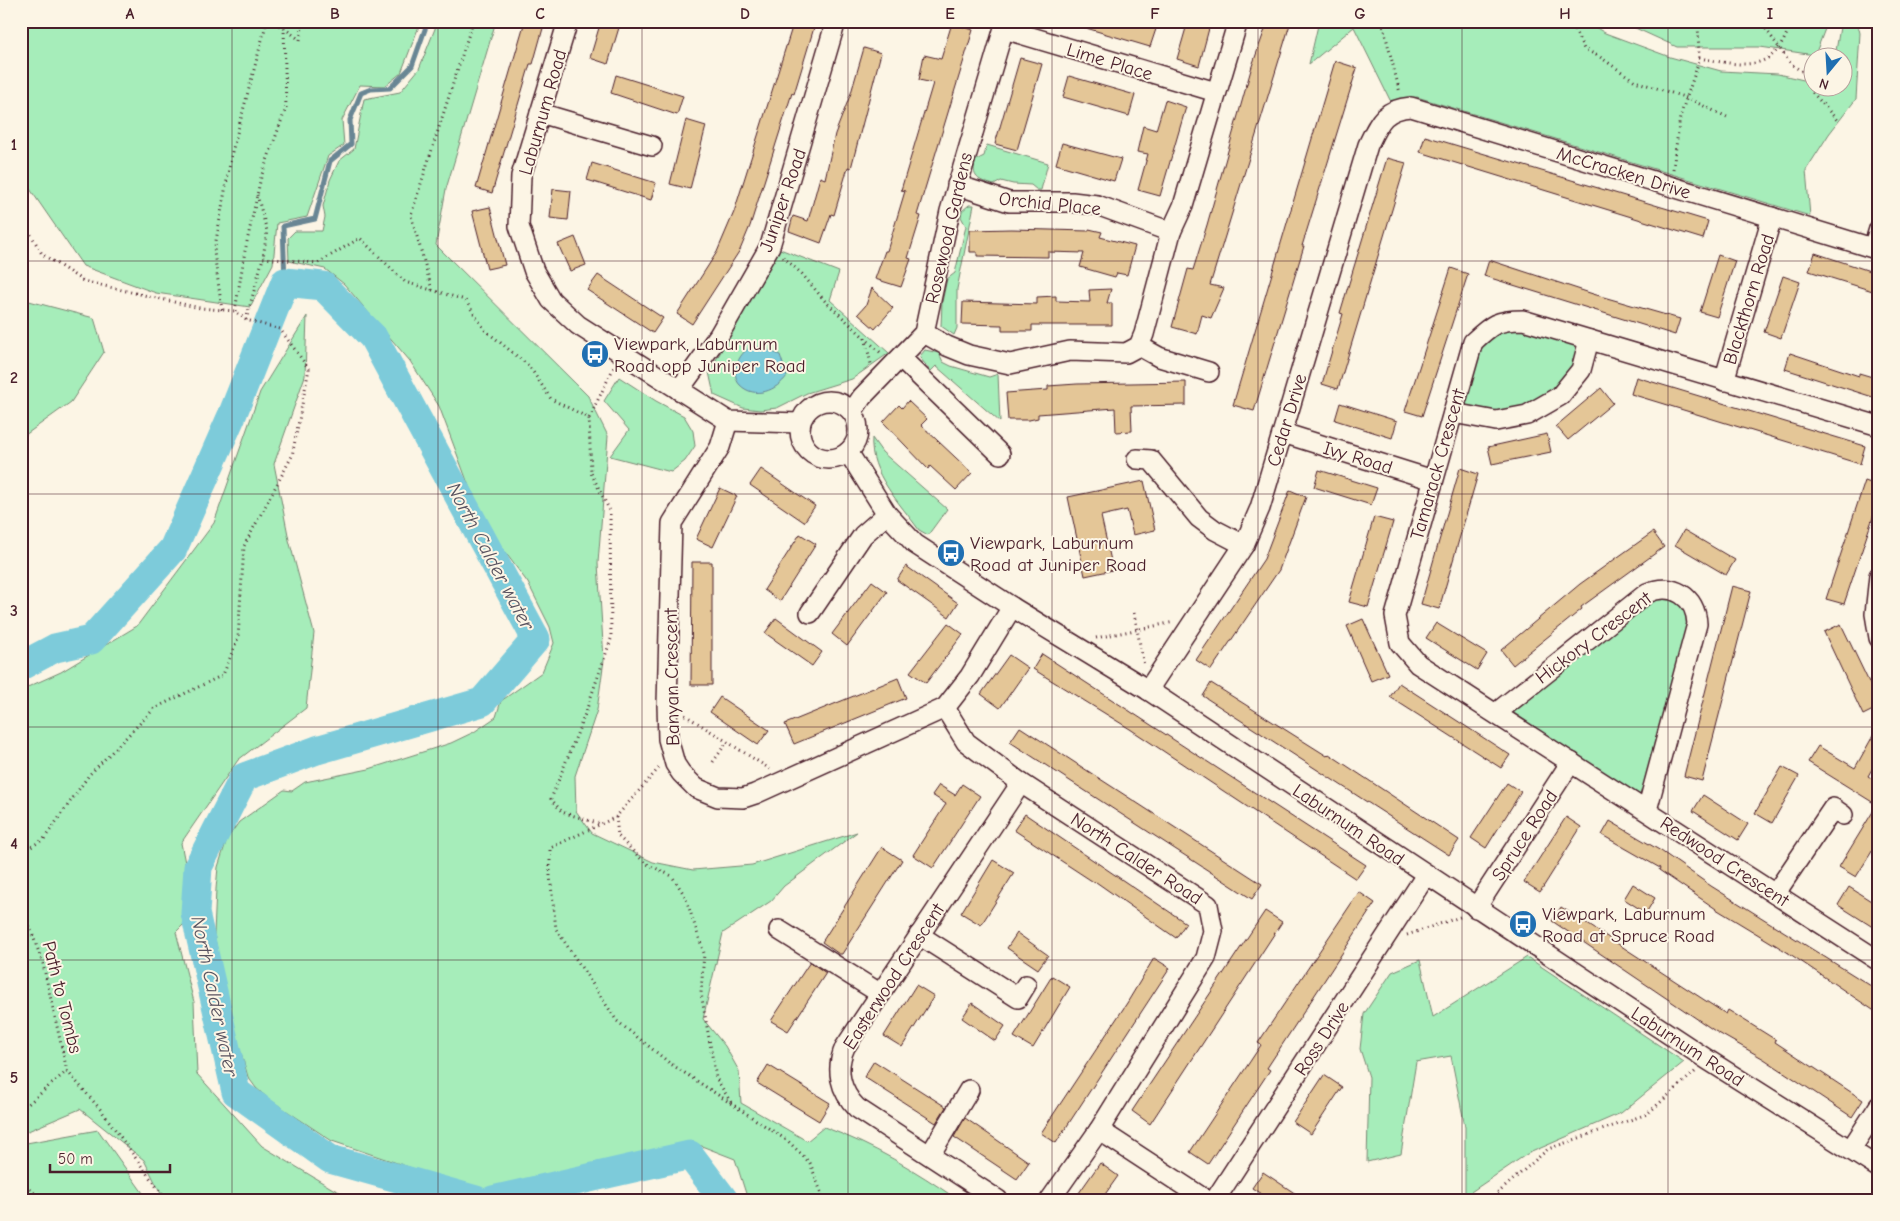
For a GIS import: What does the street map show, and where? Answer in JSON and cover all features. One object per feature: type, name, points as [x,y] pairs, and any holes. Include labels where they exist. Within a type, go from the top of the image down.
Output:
[{"type":"street","name":"Laburnum Road","points":[[568,21],[522,176],[519,226],[534,271],[551,300],[578,325],[728,421]]},
{"type":"street","name":"Juniper Road","points":[[680,390],[719,335],[770,246],[836,21]]},
{"type":"street","points":[[852,412],[875,384],[924,333],[947,346],[969,355],[1010,364],[1070,352],[1126,353],[1139,346],[1144,334],[1171,232],[1183,206],[1238,21]]},
{"type":"street","name":"Lime Place","points":[[1005,25],[1216,92]]},
{"type":"street","name":"Rosewood Gardens","points":[[924,333],[957,185],[1005,25]]},
{"type":"street","name":"McCracken Drive","points":[[1402,108],[1411,107],[1876,249]]},
{"type":"street","name":"Cedar Drive","points":[[1148,690],[1244,545],[1260,508],[1368,145],[1376,128],[1387,113],[1396,108],[1402,108]]},
{"type":"street","points":[[540,113],[652,146]]},
{"type":"street","name":"Orchid Place","points":[[957,185],[1009,202],[1072,202],[1097,205],[1171,232]]},
{"type":"street","name":"Blackthorn Road","points":[[1724,381],[1772,217]]},
{"type":"street","points":[[1876,249],[1879,229]]},
{"type":"street","name":"Tamarack Crescent","points":[[1571,762],[1418,664],[1405,651],[1397,634],[1396,606],[1473,342],[1488,327],[1500,320],[1524,320],[1724,381]]},
{"type":"street","points":[[1453,413],[1496,421],[1527,415],[1560,396],[1581,370],[1589,340]]},
{"type":"street","points":[[1139,346],[1160,357],[1209,372]]},
{"type":"street","points":[[897,361],[1000,454]]},
{"type":"street","points":[[1724,381],[1879,426]]},
{"type":"street","points":[[827,400],[845,406],[852,412],[857,430],[855,440],[848,452],[837,458],[818,457],[810,452],[804,444],[800,423],[808,409],[827,400]]},
{"type":"street","points":[[728,421],[800,423]]},
{"type":"street","name":"Banyan Crescent","points":[[728,421],[720,446],[672,523],[667,704],[671,754],[678,769],[688,781],[707,794],[718,797],[743,798],[945,708],[970,676],[1012,607]]},
{"type":"street","name":"Ivy Road","points":[[1282,433],[1433,480]]},
{"type":"street","name":"Laburnum Road","points":[[848,452],[887,514],[915,544],[1012,607],[1148,690],[1708,1060],[1879,1168]]},
{"type":"street","points":[[1137,459],[1151,460],[1199,518],[1215,530],[1244,545]]},
{"type":"street","points":[[810,612],[863,535],[887,514]]},
{"type":"street","points":[[1879,576],[1875,614],[1879,638]]},
{"type":"street","name":"Hickory Crescent","points":[[1496,713],[1647,593],[1662,588],[1682,594],[1692,605],[1696,624],[1647,810]]},
{"type":"street","name":"North Calder Road","points":[[945,708],[966,742],[1021,783],[1208,904],[1213,931],[1206,958],[1099,1130],[1050,1200]]},
{"type":"street","name":"Redwood Crescent","points":[[1571,762],[1879,961]]},
{"type":"street","name":"Spruce Road","points":[[1476,908],[1571,762]]},
{"type":"street","name":"Easterwood Crescent","points":[[998,1200],[857,1108],[850,1100],[841,1083],[840,1057],[1021,783]]},
{"type":"street","points":[[1774,894],[1832,807]]},
{"type":"street","name":"Ross Drive","points":[[1215,1200],[1426,875]]},
{"type":"street","points":[[779,930],[881,994]]},
{"type":"street","points":[[920,935],[1018,998],[1026,985]]},
{"type":"street","points":[[930,1155],[969,1090]]},
{"type":"street","points":[[1851,1149],[1879,1106]]},
{"type":"street","points":[[1099,1130],[1206,1200]]},
{"type":"path","points":[[222,310],[214,252],[232,152],[269,21],[284,28],[300,40],[302,21]]},
{"type":"path","points":[[432,290],[410,215],[473,21]]},
{"type":"path","points":[[1382,21],[1402,108]]},
{"type":"path","points":[[1562,21],[1574,29],[1584,49],[1600,57],[1616,70],[1653,89],[1687,98],[1727,117]]},
{"type":"path","points":[[1673,187],[1673,161],[1678,126],[1698,58],[1698,21]]},
{"type":"path","points":[[1760,21],[1791,64],[1803,72],[1813,92],[1837,120]]},
{"type":"path","points":[[1698,58],[1757,64],[1772,57],[1779,49],[1786,40],[1791,21]]},
{"type":"path","points":[[235,311],[257,196],[286,108],[284,28]]},
{"type":"path","points":[[247,320],[263,258],[267,230],[257,196]]},
{"type":"path","points":[[21,216],[42,254],[83,281],[200,308],[235,311],[247,320],[280,330],[309,369],[292,456],[244,546],[238,638],[224,675],[155,708],[89,775],[44,839],[21,854]]},
{"type":"path","points":[[263,258],[318,263],[360,238],[406,282],[464,300],[485,330],[529,366],[551,399],[589,418]]},
{"type":"path","points":[[770,246],[802,274],[825,301],[865,338],[897,361]]},
{"type":"path","points":[[865,338],[875,384]]},
{"type":"path","points":[[600,824],[562,812],[551,799],[585,714],[611,639],[610,511],[591,472],[589,418],[621,352]]},
{"type":"path","points":[[1134,613],[1148,690]]},
{"type":"path","points":[[1071,643],[1196,617]]},
{"type":"path","points":[[667,704],[786,780]]},
{"type":"path","points":[[713,762],[727,742]]},
{"type":"path","points":[[671,754],[616,817],[550,848],[550,876],[556,929],[618,1021],[671,1064],[788,1141],[810,1163],[824,1200]]},
{"type":"path","points":[[616,817],[618,836],[645,863],[672,876],[685,896],[704,953],[701,993],[716,1078],[733,1106]]},
{"type":"path","name":"Path to Tombs","points":[[22,903],[43,964],[67,1071]]},
{"type":"path","points":[[1382,944],[1468,914],[1476,908]]},
{"type":"path","points":[[1490,1200],[1548,1149],[1647,1114],[1708,1060]]},
{"type":"path","points":[[21,1110],[67,1071],[101,1110],[166,1200]]},
{"type":"path","points":[[21,1184],[45,1200]]},
{"type":"green space","points":[[21,21],[421,21],[401,73],[385,86],[360,85],[342,120],[344,145],[328,156],[307,217],[277,223],[273,264],[250,307],[156,293],[83,266],[21,176]]},
{"type":"green space","points":[[438,21],[496,21],[446,189],[436,245],[588,396],[608,436],[598,563],[604,660],[597,710],[575,776],[576,811],[592,833],[653,862],[693,870],[752,865],[857,832],[784,886],[771,901],[723,933],[703,1019],[725,1046],[739,1071],[741,1103],[807,1141],[824,1127],[860,1142],[910,1168],[958,1200],[748,1200],[735,1159],[699,1145],[568,1174],[477,1190],[332,1141],[269,1099],[256,1088],[248,1077],[230,1014],[214,934],[218,867],[227,839],[239,822],[284,790],[292,791],[305,782],[369,769],[451,743],[474,732],[496,717],[501,701],[542,672],[554,643],[550,627],[528,583],[482,521],[439,406],[410,361],[344,284],[325,269],[289,261],[288,238],[295,231],[322,231],[325,217],[323,206],[330,180],[339,161],[354,149],[364,99],[400,92],[419,69]]},
{"type":"green space","points":[[1319,21],[1585,21],[1605,33],[1670,57],[1721,71],[1778,74],[1802,80],[1802,98],[1852,98],[1852,48],[1836,48],[1841,21],[1857,21],[1860,33],[1856,99],[1829,134],[1806,170],[1810,216],[1417,97],[1391,102],[1354,27],[1309,64]]},
{"type":"green space","points":[[1620,21],[1828,21],[1818,48],[1802,48],[1802,53],[1760,47],[1677,47]]},
{"type":"green space","points":[[987,145],[1048,163],[1041,190],[1037,190],[1031,185],[1001,181],[994,185],[980,180],[975,174],[974,166],[976,160],[984,156]]},
{"type":"green space","points":[[969,205],[974,205],[957,289],[957,328],[954,335],[941,326],[942,302],[947,279],[955,273],[966,226],[961,217],[962,211]]},
{"type":"green space","points":[[780,249],[839,272],[830,300],[889,353],[852,379],[807,393],[777,408],[760,410],[743,408],[714,395],[709,372]]},
{"type":"green space","points":[[29,301],[94,318],[104,352],[71,402],[21,438],[21,303]]},
{"type":"green space","points":[[307,316],[305,376],[274,464],[289,540],[314,633],[306,708],[238,760],[181,843],[195,913],[176,932],[194,1002],[197,1074],[262,1146],[333,1189],[357,1200],[164,1200],[144,1160],[80,1109],[21,1134],[21,690],[61,672],[137,626],[214,523],[260,392]]},
{"type":"green space","points":[[1500,320],[1589,340],[1581,370],[1527,415],[1453,413],[1473,342]]},
{"type":"green space","points":[[925,350],[939,353],[943,362],[951,366],[989,377],[998,374],[1000,422],[936,366],[931,371],[920,358]]},
{"type":"green space","points":[[619,377],[656,401],[684,416],[693,431],[695,446],[685,461],[671,472],[610,456],[629,430],[604,401]]},
{"type":"green space","points":[[872,438],[882,452],[947,509],[928,535],[919,530],[887,487],[875,463],[872,451]]},
{"type":"green space","points":[[1647,593],[1692,605],[1647,810],[1496,713]]},
{"type":"green space","points":[[1527,957],[1684,1062],[1621,1113],[1527,1154],[1465,1196],[1465,1127],[1451,1056],[1416,1062],[1401,1154],[1367,1162],[1369,1077],[1360,1049],[1364,1014],[1392,972],[1420,960],[1433,1017]]},
{"type":"green space","points":[[98,1130],[148,1200],[21,1200],[21,1144]]},
{"type":"water","points":[[761,347],[780,355],[787,376],[772,389],[752,392],[737,381],[737,365],[742,354],[746,351],[751,348]]},
{"type":"building","points":[[525,21],[545,21],[533,64],[530,64],[492,193],[476,188]]},
{"type":"building","points":[[601,21],[621,21],[608,64],[590,58]]},
{"type":"building","points":[[794,21],[816,21],[750,226],[740,250],[692,324],[677,314],[717,252],[734,212]]},
{"type":"building","points":[[1076,21],[1140,21],[1157,26],[1150,47],[1076,25]]},
{"type":"building","points":[[1188,21],[1211,21],[1199,66],[1177,59]]},
{"type":"building","points":[[1268,21],[1291,21],[1210,285],[1224,288],[1211,318],[1202,315],[1197,334],[1172,327],[1188,269],[1193,270],[1252,66]]},
{"type":"building","points":[[952,23],[973,30],[917,215],[921,216],[908,258],[911,259],[901,287],[875,279],[885,251],[887,251],[905,191],[901,190],[933,83],[919,80],[924,55],[941,59]]},
{"type":"building","points":[[864,48],[881,53],[851,168],[848,167],[834,215],[831,214],[821,243],[789,231],[793,216],[808,221],[820,177],[825,179],[835,134],[851,93]]},
{"type":"building","points":[[1020,58],[1042,64],[1017,150],[995,144]]},
{"type":"building","points":[[1335,61],[1357,68],[1254,411],[1233,405]]},
{"type":"building","points":[[616,75],[683,96],[677,115],[611,93]]},
{"type":"building","points":[[1069,76],[1135,95],[1129,116],[1063,97]]},
{"type":"building","points":[[1165,100],[1186,107],[1160,196],[1138,190],[1148,154],[1137,152],[1143,126],[1156,130]]},
{"type":"building","points":[[686,120],[706,126],[690,189],[670,184]]},
{"type":"building","points":[[1425,136],[1708,221],[1703,239],[1420,152]]},
{"type":"building","points":[[1062,143],[1121,159],[1114,181],[1056,164]]},
{"type":"building","points":[[1387,158],[1406,163],[1338,389],[1322,384],[1343,314],[1340,313]]},
{"type":"building","points":[[592,163],[656,183],[651,200],[587,180]]},
{"type":"building","points":[[553,189],[571,191],[568,220],[550,218]]},
{"type":"building","points":[[490,207],[505,265],[487,269],[472,211]]},
{"type":"building","points":[[1089,229],[1102,232],[1100,237],[1135,246],[1127,275],[1117,273],[1115,277],[1080,267],[1084,253],[1048,252],[1048,257],[977,256],[977,252],[970,252],[970,230],[1089,231]]},
{"type":"building","points":[[575,237],[586,265],[570,271],[558,244]]},
{"type":"building","points":[[1815,253],[1879,274],[1879,293],[1809,271]]},
{"type":"building","points":[[1718,255],[1735,261],[1717,317],[1700,312]]},
{"type":"building","points":[[1489,260],[1593,294],[1680,319],[1675,335],[1484,276]]},
{"type":"building","points":[[1451,268],[1468,274],[1422,416],[1405,411]]},
{"type":"building","points":[[598,275],[663,318],[653,333],[587,290]]},
{"type":"building","points":[[1783,276],[1800,282],[1781,338],[1764,332]]},
{"type":"building","points":[[872,288],[893,308],[875,329],[858,314],[866,305]]},
{"type":"building","points":[[1111,289],[1107,303],[1112,303],[1112,325],[1032,325],[1032,331],[1002,331],[1002,325],[962,324],[963,302],[1037,304],[1037,297],[1056,296],[1056,301],[1090,302],[1089,290]]},
{"type":"building","points":[[1790,353],[1859,376],[1859,373],[1879,379],[1879,399],[1785,369]]},
{"type":"building","points":[[1636,377],[1865,446],[1860,464],[1631,394]]},
{"type":"building","points":[[1186,382],[1186,405],[1131,406],[1132,431],[1116,432],[1115,408],[1038,414],[1038,418],[1029,420],[1008,420],[1006,393],[1048,390],[1048,386],[1077,384]]},
{"type":"building","points":[[1601,388],[1613,403],[1568,440],[1556,426]]},
{"type":"building","points":[[908,401],[927,419],[921,425],[972,473],[956,490],[930,466],[928,469],[883,422],[899,405],[902,408]]},
{"type":"building","points":[[1340,403],[1397,421],[1392,438],[1335,420]]},
{"type":"building","points":[[1547,434],[1551,452],[1492,464],[1488,447]]},
{"type":"building","points":[[1460,468],[1478,474],[1439,609],[1421,604]]},
{"type":"building","points":[[761,469],[815,506],[804,522],[750,485]]},
{"type":"building","points":[[1319,470],[1377,488],[1371,505],[1314,487]]},
{"type":"building","points":[[1144,481],[1155,530],[1133,535],[1127,510],[1101,516],[1113,570],[1085,576],[1068,497]]},
{"type":"building","points":[[1865,481],[1879,486],[1879,499],[1844,604],[1826,599]]},
{"type":"building","points":[[720,488],[737,496],[713,547],[696,539]]},
{"type":"building","points":[[1290,490],[1306,497],[1279,570],[1211,670],[1196,660],[1264,559]]},
{"type":"building","points":[[1374,517],[1393,522],[1368,607],[1349,602]]},
{"type":"building","points":[[1684,530],[1735,560],[1726,575],[1675,545]]},
{"type":"building","points":[[1653,532],[1664,547],[1581,607],[1582,609],[1513,665],[1501,650],[1580,584]]},
{"type":"building","points":[[800,534],[816,544],[780,601],[764,590]]},
{"type":"building","points":[[692,562],[712,562],[712,685],[691,685]]},
{"type":"building","points":[[906,566],[958,603],[949,617],[897,580]]},
{"type":"building","points":[[872,581],[887,592],[847,646],[832,634]]},
{"type":"building","points":[[1732,586],[1751,591],[1702,781],[1684,776]]},
{"type":"building","points":[[776,618],[822,652],[812,666],[765,633]]},
{"type":"building","points":[[1363,619],[1388,674],[1371,681],[1347,626]]},
{"type":"building","points":[[948,623],[963,634],[926,683],[910,672]]},
{"type":"building","points":[[1436,623],[1487,654],[1477,670],[1426,638]]},
{"type":"building","points":[[1841,624],[1879,703],[1879,707],[1863,715],[1824,632]]},
{"type":"building","points":[[1042,654],[1366,865],[1356,879],[1130,729],[1033,669]]},
{"type":"building","points":[[1009,655],[1028,668],[1000,708],[981,694]]},
{"type":"building","points":[[898,678],[906,698],[794,744],[785,724]]},
{"type":"building","points":[[1211,683],[1327,756],[1329,754],[1459,840],[1449,855],[1203,696]]},
{"type":"building","points":[[1399,683],[1510,755],[1501,768],[1390,697]]},
{"type":"building","points":[[720,697],[769,730],[758,745],[710,712]]},
{"type":"building","points":[[1879,725],[1879,757],[1868,776],[1879,783],[1879,840],[1856,877],[1839,867],[1877,805],[1808,762],[1818,746],[1855,768]]},
{"type":"building","points":[[1020,727],[1262,884],[1252,899],[1010,742]]},
{"type":"building","points":[[1782,767],[1799,776],[1772,823],[1755,813]]},
{"type":"building","points":[[1507,783],[1521,792],[1486,848],[1471,838]]},
{"type":"building","points":[[962,784],[980,796],[933,868],[913,855],[946,804],[932,795],[939,785],[955,795]]},
{"type":"building","points":[[1703,795],[1748,824],[1738,840],[1693,811]]},
{"type":"building","points":[[1025,814],[1186,923],[1176,938],[1096,882],[1014,830]]},
{"type":"building","points":[[1566,817],[1581,827],[1540,892],[1524,882]]},
{"type":"building","points":[[1610,821],[1661,851],[1711,886],[1879,991],[1879,1014],[1787,952],[1716,909],[1659,870],[1660,868],[1602,835]]},
{"type":"building","points":[[882,847],[902,860],[842,954],[839,954],[822,942]]},
{"type":"building","points":[[993,860],[1014,873],[981,925],[961,913]]},
{"type":"building","points":[[1633,884],[1655,898],[1646,913],[1624,899]]},
{"type":"building","points":[[1849,887],[1879,906],[1879,931],[1838,905]]},
{"type":"building","points":[[1359,892],[1375,903],[1267,1068],[1270,1070],[1208,1164],[1190,1152],[1261,1045],[1258,1043]]},
{"type":"building","points":[[1561,907],[1726,1014],[1728,1010],[1776,1040],[1775,1042],[1863,1100],[1852,1117],[1764,1059],[1715,1031],[1552,921]]},
{"type":"building","points":[[1265,911],[1282,922],[1150,1124],[1132,1111]]},
{"type":"building","points":[[1017,933],[1048,955],[1038,969],[1007,948]]},
{"type":"building","points":[[1154,958],[1170,968],[1056,1143],[1041,1133],[1127,1003]]},
{"type":"building","points":[[810,962],[826,973],[788,1031],[771,1021]]},
{"type":"building","points":[[1052,976],[1070,987],[1033,1048],[1014,1037]]},
{"type":"building","points":[[916,985],[934,996],[902,1047],[884,1036]]},
{"type":"building","points":[[972,1003],[1005,1026],[995,1041],[962,1018]]},
{"type":"building","points":[[874,1061],[946,1107],[936,1123],[864,1077]]},
{"type":"building","points":[[768,1065],[830,1103],[819,1121],[757,1083]]},
{"type":"building","points":[[1324,1075],[1342,1087],[1311,1134],[1293,1122]]},
{"type":"building","points":[[965,1118],[1029,1162],[1017,1179],[954,1137]]},
{"type":"building","points":[[1100,1163],[1118,1176],[1101,1200],[1074,1200]]},
{"type":"building","points":[[1263,1172],[1305,1200],[1270,1200],[1252,1188]]},
{"type":"waterway","points":[[285,282],[283,226],[315,219],[330,161],[351,144],[350,120],[361,93],[371,89],[390,88],[412,66],[428,21]]},
{"type":"waterway","name":"North Calder water","points":[[21,666],[55,648],[91,640],[173,549],[233,413],[285,282],[323,286],[373,337],[536,639],[482,702],[317,750],[244,777],[198,867],[195,913],[236,1092],[330,1159],[476,1200]]},
{"type":"waterway","name":"North Calder water","points":[[493,1200],[690,1155],[724,1200]]},
{"type":"place","name":"Viewpark, Laburnum Road opp Juniper Road","points":[[595,354]]},
{"type":"place","name":"Viewpark, Laburnum Road at Juniper Road","points":[[951,553]]},
{"type":"place","name":"Viewpark, Laburnum Road at Spruce Road","points":[[1523,924]]}]
